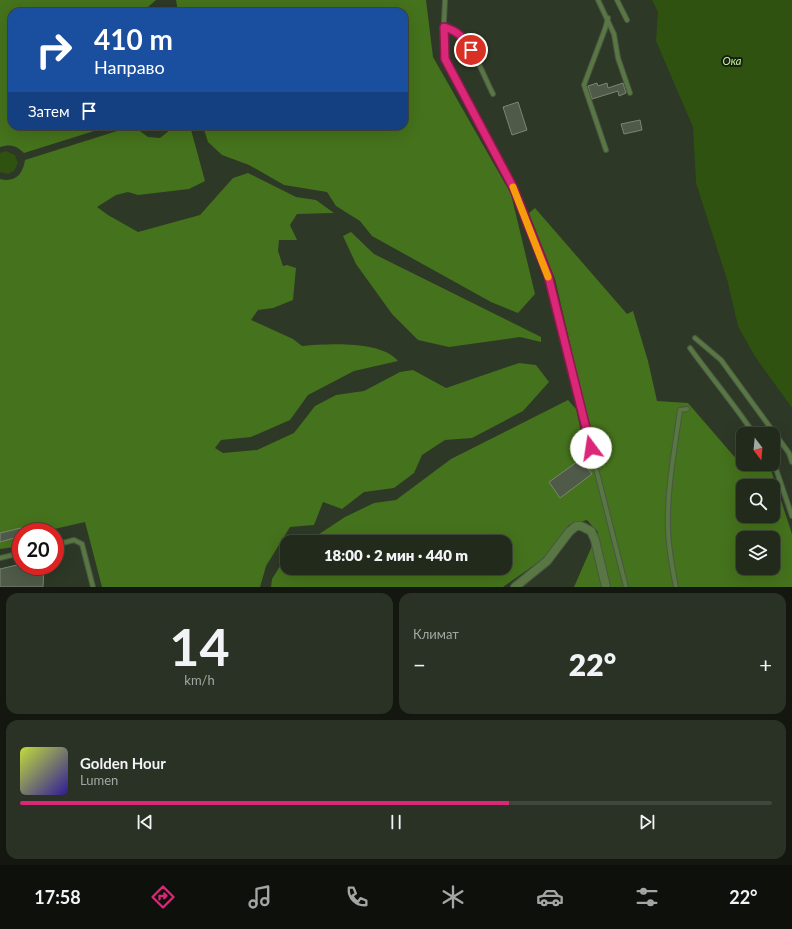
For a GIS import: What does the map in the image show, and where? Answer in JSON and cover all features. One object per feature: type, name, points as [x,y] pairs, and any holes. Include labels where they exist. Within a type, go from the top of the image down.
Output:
[{"type":"street","points":[[515,587],[547,561],[569,532],[576,526],[581,526],[591,531],[595,540],[606,587]]},
{"type":"lane","points":[[445,0],[445,59],[513,187],[548,275],[626,587]]},
{"type":"lane","points":[[598,0],[608,18],[614,34],[618,58],[630,93]]},
{"type":"lane","points":[[617,0],[627,20]]},
{"type":"lane","points":[[606,150],[584,85],[608,18]]},
{"type":"lane","points":[[444,27],[454,30],[464,39],[493,94]]},
{"type":"lane","points":[[695,338],[721,360],[789,452],[792,462]]},
{"type":"lane","points":[[690,348],[723,393],[736,406],[750,427]]},
{"type":"lane","points":[[676,587],[669,550],[668,524],[671,480],[680,410],[687,409]]},
{"type":"lane","points":[[777,471],[792,516]]},
{"type":"lane","points":[[64,543],[74,540],[82,544],[93,587]]},
{"type":"lane","points":[[0,558],[12,555]]},
{"type":"shaded area","points":[[0,0],[156,0],[147,8],[8,8],[8,130],[97,130],[24,153],[13,146],[0,147]]},
{"type":"shaded area","points":[[176,0],[426,0],[433,57],[511,194],[535,294],[518,313],[491,302],[372,236],[360,221],[336,206],[327,192],[284,185],[249,165],[222,155],[208,142],[204,130],[408,130],[408,8],[177,8]]},
{"type":"shaded area","points":[[120,130],[138,130],[148,137],[160,138],[170,130],[191,130],[205,181],[189,189],[138,195],[128,192],[116,195],[97,207],[138,232],[200,215],[233,178],[248,173],[296,197],[316,200],[334,213],[297,214],[290,225],[297,240],[279,240],[278,251],[283,266],[287,265],[296,268],[293,300],[273,308],[258,310],[251,320],[293,339],[302,346],[339,344],[367,346],[390,354],[398,361],[354,371],[308,395],[290,420],[251,437],[221,440],[215,448],[223,453],[257,450],[294,433],[315,406],[336,395],[364,391],[400,372],[413,370],[446,388],[519,363],[536,365],[549,382],[523,411],[472,438],[445,440],[422,455],[414,473],[394,488],[364,492],[342,509],[323,502],[314,525],[290,527],[285,535],[280,535],[280,543],[266,566],[260,587],[102,587],[85,522],[64,527],[64,523],[12,523],[12,547],[0,549],[0,179],[10,180],[14,178],[20,173],[25,160]]},
{"type":"shaded area","points":[[535,208],[627,314],[633,311],[648,361],[657,401],[688,403],[736,459],[736,471],[771,471],[774,479],[736,479],[736,523],[780,523],[780,497],[792,534],[792,587],[574,587],[598,532],[587,520],[569,525],[547,556],[503,587],[271,587],[272,579],[280,566],[280,575],[512,575],[512,535],[318,535],[345,517],[374,503],[396,500],[451,459],[568,400],[576,409],[586,454],[595,451],[555,279],[529,213]]},
{"type":"shaded area","points":[[351,232],[374,254],[541,337],[541,342],[520,337],[449,347],[418,340],[392,314],[356,264],[343,236]]},
{"type":"water","name":"Ока","points":[[652,0],[792,0],[792,408],[754,355],[738,326],[727,279],[696,183],[693,127],[656,41],[658,12]]},
{"type":"water","points":[[6,151],[15,155],[18,163],[14,171],[8,174],[0,172],[0,153]]},
{"type":"building","points":[[597,83],[598,86],[607,83],[608,88],[623,83],[626,93],[619,96],[618,91],[592,99],[588,86]]},
{"type":"building","points":[[518,102],[527,130],[512,135],[503,107]]},
{"type":"building","points":[[640,120],[642,130],[624,134],[621,124]]},
{"type":"building","points":[[581,459],[592,474],[560,498],[549,482]]},
{"type":"building","points":[[12,530],[12,539],[0,542],[0,533]]},
{"type":"building","points":[[12,566],[12,575],[44,575],[43,587],[0,587],[0,569]]},
{"type":"slow traffic","points":[[513,187],[548,277]]},
{"type":"route","points":[[471,50],[464,39],[454,30],[444,27],[443,42],[445,59],[513,187],[548,275],[591,448]]}]
